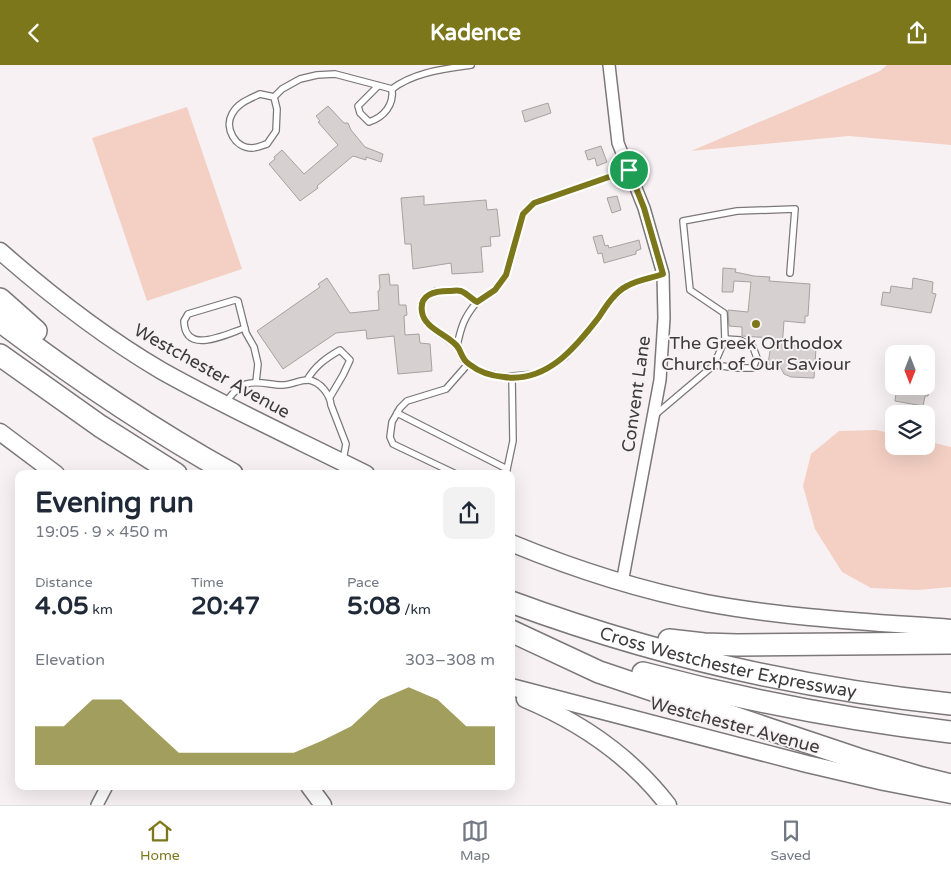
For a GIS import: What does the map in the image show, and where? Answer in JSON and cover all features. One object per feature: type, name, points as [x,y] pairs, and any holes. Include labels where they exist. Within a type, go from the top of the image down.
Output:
[{"type":"highway","points":[[0,299],[16,315],[137,417]]},
{"type":"highway","points":[[0,321],[137,417],[225,470]]},
{"type":"highway","points":[[2,357],[100,426],[170,470]]},
{"type":"highway","name":"Cross Westchester Expressway","points":[[515,603],[662,649],[774,677],[850,691],[951,704]]},
{"type":"highway","points":[[552,616],[668,640],[704,644],[951,643]]},
{"type":"highway","name":"Cross Westchester Expressway","points":[[515,632],[615,665],[726,694],[832,715],[951,732]]},
{"type":"highway","points":[[515,633],[598,672],[858,759],[951,785]]},
{"type":"main road","name":"Westchester Avenue","points":[[0,251],[56,298],[98,329],[162,370],[340,468]]},
{"type":"main road","points":[[0,432],[50,470]]},
{"type":"main road","points":[[515,545],[577,569],[622,583],[706,603],[839,619],[951,628]]},
{"type":"main road","name":"Westchester Avenue","points":[[515,688],[807,764],[951,795]]},
{"type":"main road","points":[[515,695],[566,718],[607,745],[636,770],[668,805]]},
{"type":"main road","points":[[312,790],[323,805]]},
{"type":"street","name":"Convent Lane","points":[[609,65],[618,143],[644,208],[663,274],[664,318],[660,371],[654,416],[622,583]]},
{"type":"street","points":[[97,805],[105,790]]},
{"type":"lane","points":[[392,89],[399,83],[436,70],[471,65]]},
{"type":"lane","points":[[274,97],[282,89],[300,79],[317,75],[335,74],[392,89]]},
{"type":"lane","points":[[378,86],[358,106],[360,113],[369,122],[376,120],[390,107],[393,97],[392,89]]},
{"type":"lane","points":[[260,94],[274,97],[277,109],[276,131],[268,144],[252,148],[238,143],[231,134],[228,123],[232,113],[244,101],[260,94]]},
{"type":"lane","points":[[457,346],[461,325],[468,312],[477,302],[495,290],[506,275],[523,214],[534,203],[629,170]]},
{"type":"lane","points":[[654,416],[714,365],[725,339],[724,313],[690,290],[683,221],[737,211],[795,209],[790,273]]},
{"type":"lane","points":[[477,302],[460,291],[436,291],[428,295],[422,302],[422,314],[433,329],[457,346],[463,359],[477,370],[512,377],[535,374],[564,357],[585,336],[611,300],[626,286],[663,274]]},
{"type":"lane","points":[[245,328],[203,342],[193,339],[188,335],[184,321],[188,314],[193,312],[235,300],[238,301],[258,364],[256,382]]},
{"type":"lane","points":[[714,365],[752,368],[755,363],[757,358],[754,347],[740,340],[725,339]]},
{"type":"lane","points":[[307,380],[314,369],[328,357],[340,351],[350,360],[344,375],[330,397]]},
{"type":"lane","points":[[448,470],[393,444],[390,437],[392,422],[400,408],[407,401],[446,389],[468,364]]},
{"type":"lane","points":[[507,470],[513,441],[512,377]]},
{"type":"lane","points":[[224,403],[236,389],[248,383],[256,382],[284,386],[307,380],[326,390],[346,444],[340,468]]},
{"type":"lane","points":[[397,413],[503,470]]},
{"type":"shaded area","points":[[887,65],[951,65],[951,145],[849,136],[691,151],[880,71]]},
{"type":"shaded area","points":[[187,107],[242,269],[147,301],[92,138]]},
{"type":"shaded area","points":[[876,430],[885,432],[885,455],[935,455],[935,443],[951,447],[951,587],[918,590],[871,588],[842,572],[815,529],[803,486],[811,454],[839,431]]},
{"type":"building","points":[[548,103],[551,113],[525,122],[522,111]]},
{"type":"building","points":[[328,106],[344,123],[348,123],[351,130],[365,147],[383,154],[381,162],[366,157],[366,160],[353,156],[317,186],[318,188],[300,201],[269,164],[282,150],[304,174],[338,145],[318,122],[320,121],[316,116]]},
{"type":"building","points":[[601,146],[607,162],[597,166],[595,158],[588,160],[585,151]]},
{"type":"building","points":[[424,196],[424,205],[486,200],[487,210],[497,209],[500,236],[490,237],[491,246],[481,247],[483,272],[452,274],[451,263],[413,269],[411,244],[405,244],[401,198]]},
{"type":"building","points":[[617,196],[621,210],[612,213],[607,198]]},
{"type":"building","points":[[602,235],[605,246],[608,245],[609,248],[639,240],[641,249],[636,251],[636,254],[604,263],[602,253],[598,254],[593,237]]},
{"type":"building","name":"The Greek Orthodox Church of Our Saviour","points":[[723,268],[736,269],[735,272],[754,276],[770,277],[769,281],[810,284],[808,316],[805,316],[805,323],[784,321],[782,348],[797,345],[816,349],[814,378],[791,377],[784,374],[779,365],[768,364],[772,338],[742,336],[742,327],[729,326],[728,310],[748,312],[751,282],[734,281],[733,292],[722,292]]},
{"type":"building","points":[[389,274],[390,285],[398,285],[399,305],[406,305],[407,315],[404,316],[405,335],[419,334],[420,343],[430,344],[432,371],[398,374],[394,336],[367,339],[366,330],[336,333],[283,369],[257,331],[320,287],[318,284],[327,278],[350,313],[379,310],[379,275]]},
{"type":"building","points":[[913,278],[933,282],[932,293],[936,294],[931,313],[881,305],[883,292],[890,293],[891,286],[912,289]]},
{"type":"building","points":[[896,395],[928,395],[925,396],[923,405],[895,401]]},
{"type":"place","name":"The Greek Orthodox Church of Our Saviour","points":[[756,324]]},
{"type":"route","points":[[629,170],[644,208],[660,258],[663,274],[626,286],[611,300],[585,336],[564,357],[535,374],[504,377],[477,370],[468,364],[463,359],[457,346],[433,329],[422,314],[422,302],[428,295],[436,291],[460,291],[477,302],[495,290],[506,275],[523,214],[534,203],[629,170]]}]
